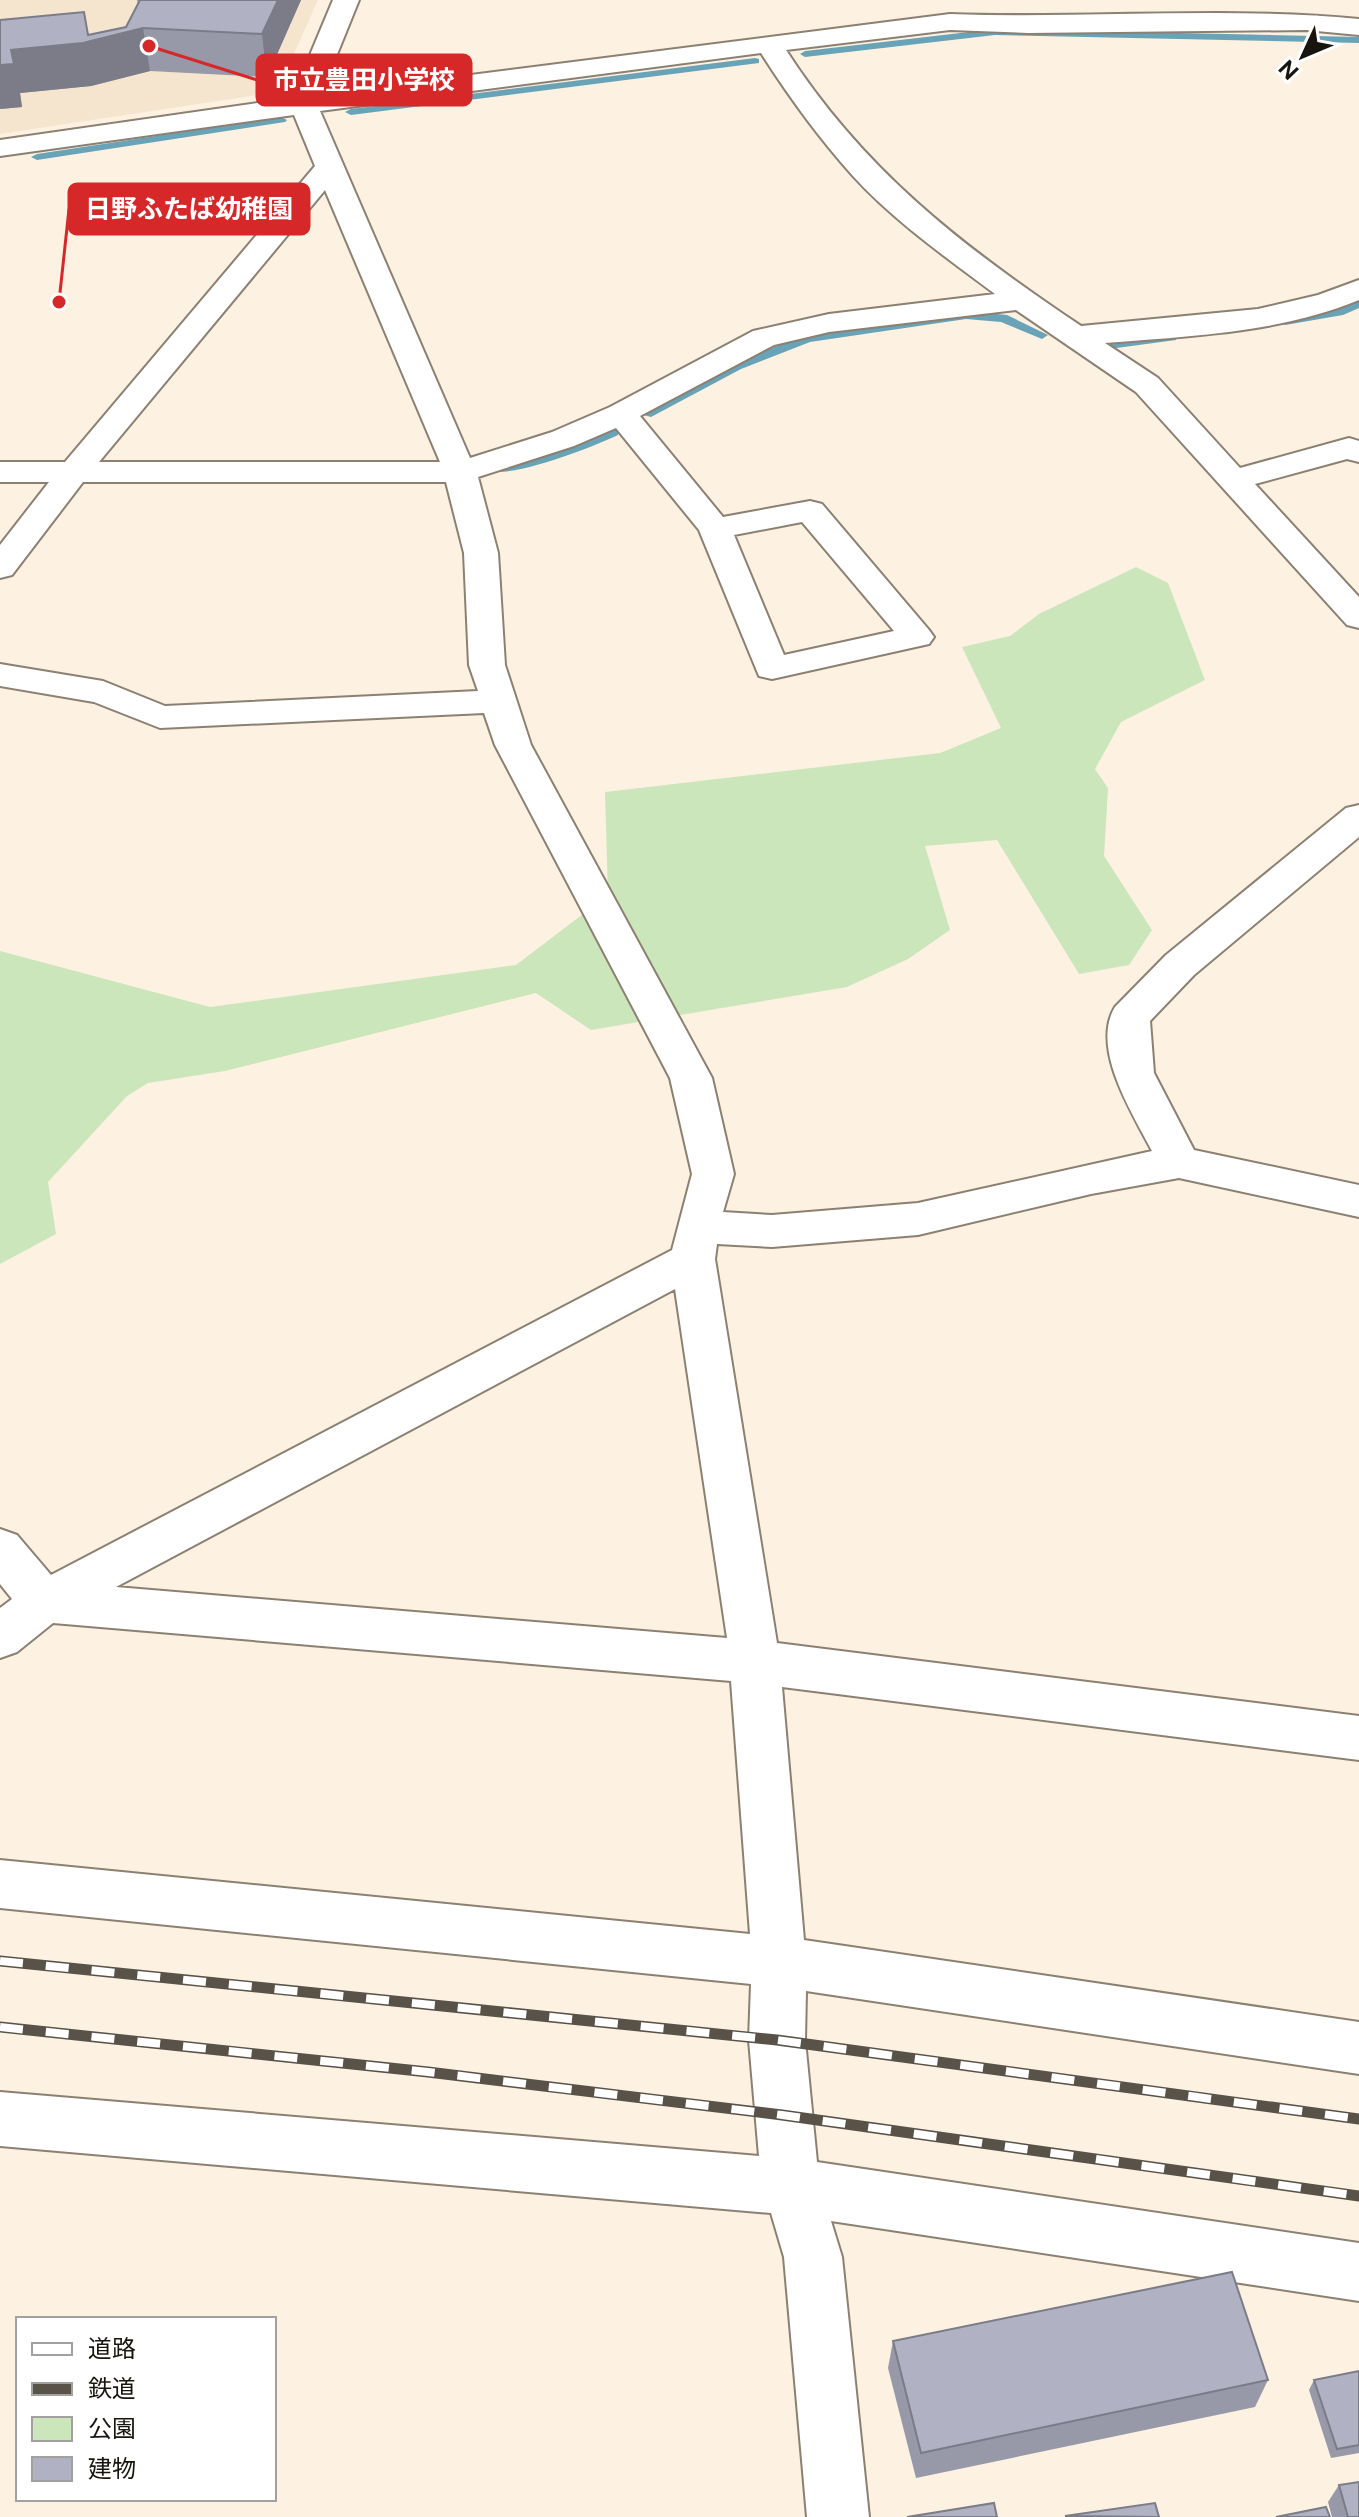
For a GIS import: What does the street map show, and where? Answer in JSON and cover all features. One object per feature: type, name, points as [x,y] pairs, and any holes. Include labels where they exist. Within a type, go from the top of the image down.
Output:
[{"type":"street","points":[[346,0],[303,104],[460,472],[481,553],[487,665],[513,745],[691,1078],[713,1174],[695,1243],[755,1662],[779,1962],[777,2040],[792,2187],[813,2257],[838,2517]]},
{"type":"street","points":[[0,148],[303,104],[1028,12],[1306,22],[1359,27]]},
{"type":"street","points":[[769,44],[804,99],[865,172],[954,249],[1022,300],[1147,385],[1359,618]]},
{"type":"street","points":[[0,170],[35,142]]},
{"type":"street","points":[[0,568],[72,474],[330,166]]},
{"type":"street","points":[[1075,336],[1288,313],[1337,300],[1359,289]]},
{"type":"street","points":[[0,472],[460,472],[563,439],[621,414],[764,338],[829,323],[1022,300]]},
{"type":"street","points":[[621,414],[671,471],[715,529],[772,668],[917,637],[810,511],[715,529]]},
{"type":"street","points":[[1233,480],[1349,448],[1359,452]]},
{"type":"street","points":[[0,675],[103,692],[160,717],[497,701]]},
{"type":"street","points":[[1179,1162],[1133,1073],[1129,1017],[1180,965],[1359,817]]},
{"type":"street","points":[[0,1637],[44,1602],[695,1243],[772,1231],[918,1219],[1091,1178],[1179,1162],[1359,1201]]},
{"type":"street","points":[[0,1549],[44,1602],[755,1662],[1359,1738]]},
{"type":"street","points":[[0,1884],[779,1962],[1359,2048]]},
{"type":"street","points":[[0,2119],[792,2187],[1359,2272]]},
{"type":"shaded area","points":[[0,0],[318,0],[277,92],[0,134]]},
{"type":"green space","points":[[1136,567],[1168,583],[1205,680],[1121,722],[1095,769],[1108,788],[1104,856],[1152,930],[1129,965],[1079,974],[997,840],[925,846],[950,930],[908,959],[847,987],[591,1030],[536,993],[225,1071],[148,1083],[127,1096],[48,1182],[56,1234],[0,1264],[0,951],[210,1007],[516,965],[608,895],[605,792],[940,753],[1001,728],[962,647],[1010,636],[1039,614]]},
{"type":"building","points":[[140,0],[278,0],[262,34],[143,28],[83,43],[11,50],[14,64],[0,65],[0,20],[84,12],[88,35],[126,27]]},
{"type":"building","points":[[1232,2272],[1268,2380],[921,2453],[893,2341]]},
{"type":"building","points":[[1359,2371],[1359,2445],[1337,2449],[1314,2380]]},
{"type":"building","points":[[1359,2482],[1359,2517],[1348,2517],[1339,2485]]},
{"type":"building","points":[[994,2503],[997,2517],[907,2517]]},
{"type":"building","points":[[1155,2503],[1159,2517],[1065,2516]]},
{"type":"building","points":[[1326,2507],[1330,2517],[1276,2517]]},
{"type":"waterway","points":[[805,54],[995,32],[1359,40]]},
{"type":"waterway","points":[[351,112],[755,61]]},
{"type":"waterway","points":[[37,157],[281,120]]},
{"type":"waterway","points":[[1285,321],[1343,311],[1359,303]]},
{"type":"waterway","points":[[646,414],[737,366],[807,339],[966,315],[1003,318],[1042,335]]},
{"type":"waterway","points":[[1109,345],[1172,337]]},
{"type":"waterway","points":[[490,469],[553,456],[613,432]]},
{"type":"railway","points":[[0,1961],[777,2040],[1359,2119]]},
{"type":"railway","points":[[0,2027],[428,2072],[782,2115],[1359,2196]]},
{"type":"place","name":"市立豊田小学校","points":[[149,46]]},
{"type":"place","name":"日野ふたば幼稚園","points":[[59,302]]}]
